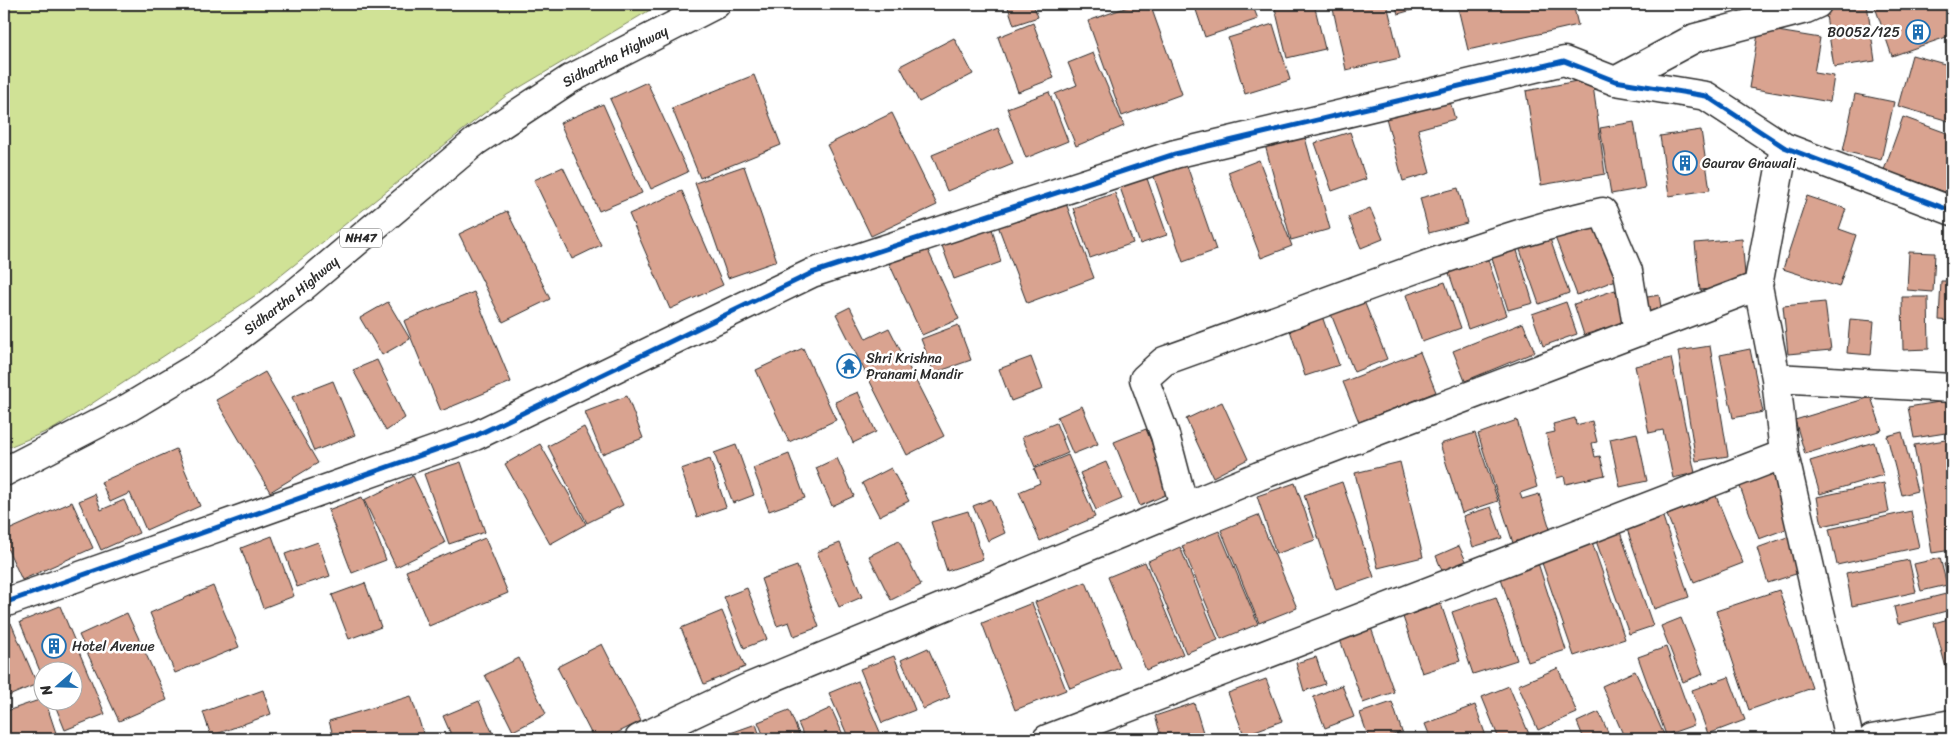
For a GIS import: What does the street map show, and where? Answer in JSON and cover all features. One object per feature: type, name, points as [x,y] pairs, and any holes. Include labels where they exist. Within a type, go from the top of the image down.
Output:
[{"type":"main road","name":"Sidhartha Highway","points":[[4,472],[128,408],[206,362],[298,291],[476,141],[570,79],[716,4]]},
{"type":"main road","points":[[1615,81],[1695,38],[1806,9],[1817,4]]},
{"type":"main road","points":[[4,603],[475,436],[812,274],[1176,154],[1564,61],[1615,81],[1706,96],[1784,147],[1952,211]]},
{"type":"main road","points":[[1784,147],[1758,286],[1776,378],[1784,454],[1849,739]]},
{"type":"main road","points":[[1184,507],[1165,436],[1144,380],[1164,362],[1346,294],[1494,242],[1566,220],[1603,212],[1628,271],[1638,332]]},
{"type":"main road","points":[[639,739],[745,688],[1259,476],[1758,286]]},
{"type":"main road","points":[[1776,378],[1952,388]]},
{"type":"main road","points":[[1047,739],[1784,454]]},
{"type":"main road","points":[[1872,739],[1952,724]]},
{"type":"green space","points":[[4,4],[660,4],[507,95],[259,293],[55,428],[4,449]]},
{"type":"building","points":[[1007,4],[1033,4],[1038,17],[1014,25]]},
{"type":"building","points":[[1136,4],[1150,4],[1182,94],[1122,116],[1088,21]]},
{"type":"building","points":[[1194,4],[1252,4],[1258,19],[1205,37]]},
{"type":"building","points":[[1274,4],[1314,4],[1325,49],[1287,58]]},
{"type":"building","points":[[1332,4],[1387,4],[1400,58],[1346,70]]},
{"type":"building","points":[[1395,4],[1433,4],[1398,14]]},
{"type":"building","points":[[1457,4],[1573,4],[1578,25],[1468,50]]},
{"type":"building","points":[[1867,4],[1875,61],[1834,67],[1825,9]]},
{"type":"building","name":"B0052/125","points":[[1874,4],[1944,4],[1952,35],[1892,56]]},
{"type":"building","points":[[1033,23],[1054,78],[1018,92],[998,37]]},
{"type":"building","points":[[1273,24],[1290,80],[1245,94],[1228,38]]},
{"type":"building","points":[[1759,28],[1820,38],[1814,73],[1834,76],[1830,102],[1749,88]]},
{"type":"building","points":[[954,38],[973,74],[919,102],[900,66]]},
{"type":"building","points":[[1093,53],[1124,126],[1076,146],[1055,94],[1077,85],[1068,63]]},
{"type":"building","points":[[1912,55],[1952,66],[1952,122],[1898,106]]},
{"type":"building","points":[[754,75],[781,145],[700,178],[672,108]]},
{"type":"building","points":[[1592,78],[1605,174],[1541,185],[1526,91]]},
{"type":"building","points":[[647,82],[688,172],[651,189],[610,99]]},
{"type":"building","points":[[1049,92],[1068,141],[1026,158],[1007,108]]},
{"type":"building","points":[[1855,94],[1894,102],[1881,160],[1843,151]]},
{"type":"building","points":[[1449,98],[1455,119],[1418,129],[1430,173],[1403,181],[1385,114]]},
{"type":"building","points":[[603,104],[642,193],[599,211],[560,123]]},
{"type":"building","points":[[892,113],[937,205],[871,236],[827,145]]},
{"type":"building","points":[[1903,117],[1952,135],[1952,182],[1948,193],[1884,170]]},
{"type":"building","points":[[1634,122],[1645,188],[1611,194],[1600,128]]},
{"type":"building","points":[[998,128],[1013,164],[947,191],[932,155]]},
{"type":"building","name":"Gaurav Gnawali","points":[[1701,130],[1710,190],[1669,196],[1660,136]]},
{"type":"building","points":[[1350,132],[1366,179],[1332,191],[1315,143]]},
{"type":"building","points":[[1304,134],[1330,229],[1291,240],[1265,145]]},
{"type":"building","points":[[1184,157],[1216,250],[1183,262],[1151,168]]},
{"type":"building","points":[[1259,160],[1292,246],[1261,258],[1228,172]]},
{"type":"building","points":[[744,166],[777,261],[728,278],[695,183]]},
{"type":"building","points":[[563,167],[601,245],[572,259],[534,180]]},
{"type":"building","points":[[1144,170],[1167,235],[1140,244],[1117,179]]},
{"type":"building","points":[[1458,188],[1467,223],[1429,233],[1420,198]]},
{"type":"building","points":[[682,191],[723,285],[670,309],[629,214]]},
{"type":"building","points":[[1115,193],[1133,243],[1090,258],[1073,208]]},
{"type":"building","points":[[1807,196],[1846,209],[1839,229],[1856,235],[1839,287],[1783,269]]},
{"type":"building","points":[[1064,198],[1094,278],[1027,303],[997,223]]},
{"type":"building","points":[[1370,208],[1383,239],[1361,248],[1348,217]]},
{"type":"building","points":[[507,211],[550,299],[503,322],[459,234]]},
{"type":"building","points":[[1593,217],[1616,280],[1577,295],[1553,232]]},
{"type":"building","points":[[991,225],[1001,262],[954,279],[940,240]]},
{"type":"building","points":[[1549,236],[1569,293],[1539,304],[1519,247]]},
{"type":"building","points":[[1742,239],[1746,286],[1700,290],[1695,243]]},
{"type":"building","points":[[1515,244],[1533,303],[1508,310],[1490,252]]},
{"type":"building","points":[[926,246],[959,319],[922,335],[889,263]]},
{"type":"building","points":[[1909,252],[1935,253],[1933,292],[1907,290]]},
{"type":"building","points":[[1487,257],[1507,315],[1468,329],[1448,270]]},
{"type":"building","points":[[1941,281],[1952,281],[1952,321],[1939,320]]},
{"type":"building","points":[[1445,282],[1461,328],[1422,342],[1406,295]]},
{"type":"building","points":[[1615,290],[1626,322],[1584,335],[1574,304]]},
{"type":"building","points":[[474,292],[511,382],[441,411],[404,321]]},
{"type":"building","points":[[1659,295],[1662,313],[1645,316],[1642,298]]},
{"type":"building","points":[[1362,296],[1387,359],[1354,372],[1329,309]]},
{"type":"building","points":[[1902,297],[1928,297],[1929,349],[1903,350]]},
{"type":"building","points":[[388,302],[410,339],[382,355],[360,318]]},
{"type":"building","points":[[1566,302],[1577,334],[1543,346],[1532,314]]},
{"type":"building","points":[[1825,302],[1831,350],[1788,354],[1783,306]]},
{"type":"building","points":[[850,307],[866,339],[889,328],[944,436],[907,455],[836,314]]},
{"type":"building","points":[[1322,316],[1339,365],[1305,376],[1289,327]]},
{"type":"building","points":[[1850,319],[1874,321],[1871,355],[1847,353]]},
{"type":"building","points":[[1523,323],[1535,352],[1465,381],[1453,351]]},
{"type":"building","points":[[958,325],[971,360],[934,373],[921,339]]},
{"type":"building","points":[[1710,346],[1728,456],[1696,461],[1678,351]]},
{"type":"building","points":[[803,348],[836,420],[789,442],[756,370]]},
{"type":"building","points":[[1750,349],[1763,412],[1733,418],[1720,355]]},
{"type":"building","points":[[1420,352],[1436,392],[1359,422],[1343,382]]},
{"type":"building","points":[[1031,357],[1043,389],[1011,401],[999,369]]},
{"type":"building","points":[[1671,358],[1695,473],[1673,478],[1663,430],[1649,433],[1635,366]]},
{"type":"building","points":[[377,360],[405,418],[386,431],[353,370]]},
{"type":"building","points":[[265,372],[318,463],[270,492],[216,400]]},
{"type":"building","points":[[333,381],[355,435],[314,451],[292,397]]},
{"type":"building","points":[[858,392],[876,432],[853,443],[835,402]]},
{"type":"building","points":[[627,396],[643,438],[602,454],[585,412]]},
{"type":"building","points":[[1871,397],[1882,430],[1805,454],[1795,420]]},
{"type":"building","points":[[1952,400],[1952,432],[1914,438],[1908,407]]},
{"type":"building","points":[[1222,402],[1248,459],[1213,477],[1186,419]]},
{"type":"building","points":[[1082,406],[1098,444],[1073,454],[1057,417]]},
{"type":"building","points":[[1575,418],[1576,425],[1592,421],[1597,442],[1592,443],[1595,457],[1600,456],[1605,475],[1566,484],[1564,476],[1557,478],[1546,434],[1555,432],[1553,424]]},
{"type":"building","points":[[1517,420],[1537,487],[1520,493],[1522,499],[1539,494],[1550,529],[1513,543],[1478,434]]},
{"type":"building","points":[[1056,423],[1068,453],[1035,467],[1022,437]]},
{"type":"building","points":[[584,427],[623,505],[587,523],[548,446]]},
{"type":"building","points":[[1146,429],[1172,492],[1140,506],[1114,442]]},
{"type":"building","points":[[1902,432],[1917,491],[1902,495],[1887,436]]},
{"type":"building","points":[[1475,433],[1498,501],[1462,513],[1440,444]]},
{"type":"building","points":[[1637,433],[1647,481],[1620,487],[1610,439]]},
{"type":"building","points":[[1952,439],[1952,550],[1932,553],[1914,445]]},
{"type":"building","points":[[1874,442],[1883,475],[1820,494],[1810,461]]},
{"type":"building","points":[[540,444],[586,524],[550,544],[505,464]]},
{"type":"building","points":[[736,445],[754,495],[733,503],[714,453]]},
{"type":"building","points":[[176,449],[200,506],[146,530],[130,493],[110,502],[101,482]]},
{"type":"building","points":[[789,454],[805,498],[769,511],[753,468]]},
{"type":"building","points":[[1068,455],[1095,517],[1040,541],[1019,492],[1040,483],[1034,469]]},
{"type":"building","points":[[837,458],[854,496],[832,506],[816,468]]},
{"type":"building","points":[[710,459],[726,507],[697,517],[681,469]]},
{"type":"building","points":[[461,462],[485,532],[449,544],[424,474]]},
{"type":"building","points":[[1106,462],[1122,499],[1096,510],[1080,473]]},
{"type":"building","points":[[1400,462],[1423,557],[1378,568],[1355,473]]},
{"type":"building","points":[[891,468],[909,501],[879,516],[862,483]]},
{"type":"building","points":[[1777,470],[1797,525],[1759,539],[1739,484]]},
{"type":"building","points":[[413,476],[445,543],[396,567],[364,500]]},
{"type":"building","points":[[1342,482],[1374,577],[1336,590],[1304,495]]},
{"type":"building","points":[[1295,483],[1315,540],[1276,554],[1257,496]]},
{"type":"building","points":[[1884,483],[1889,512],[1822,526],[1817,497]]},
{"type":"building","points":[[95,494],[101,510],[124,500],[139,533],[101,550],[79,501]]},
{"type":"building","points":[[1716,496],[1743,563],[1694,582],[1667,515]]},
{"type":"building","points":[[362,497],[386,560],[352,573],[328,510]]},
{"type":"building","points":[[991,499],[1005,533],[988,541],[973,506]]},
{"type":"building","points":[[72,502],[93,548],[22,580],[4,541],[4,532]]},
{"type":"building","points":[[1491,507],[1502,538],[1473,547],[1463,516]]},
{"type":"building","points":[[968,511],[983,559],[947,571],[931,522]]},
{"type":"building","points":[[1911,511],[1919,547],[1837,565],[1829,529]]},
{"type":"building","points":[[1258,515],[1297,608],[1259,623],[1221,530]]},
{"type":"building","points":[[1663,517],[1689,597],[1654,609],[1627,529]]},
{"type":"building","points":[[1619,529],[1653,626],[1629,634],[1595,538]]},
{"type":"building","points":[[1219,531],[1258,624],[1221,639],[1182,546]]},
{"type":"building","points":[[272,536],[294,596],[263,608],[241,548]]},
{"type":"building","points":[[1790,536],[1802,572],[1768,583],[1757,548]]},
{"type":"building","points":[[485,538],[508,593],[429,626],[406,571]]},
{"type":"building","points":[[899,541],[921,585],[891,600],[869,556]]},
{"type":"building","points":[[318,542],[330,576],[297,587],[285,554]]},
{"type":"building","points":[[1592,542],[1625,639],[1574,656],[1541,560]]},
{"type":"building","points":[[840,543],[862,597],[839,607],[817,552]]},
{"type":"building","points":[[1459,546],[1467,563],[1443,573],[1436,556]]},
{"type":"building","points":[[1180,547],[1218,640],[1186,653],[1148,561]]},
{"type":"building","points":[[1940,558],[1947,585],[1921,591],[1914,564]]},
{"type":"building","points":[[1909,560],[1916,592],[1852,606],[1846,573]]},
{"type":"building","points":[[1145,562],[1183,654],[1146,670],[1108,577]]},
{"type":"building","points":[[1952,562],[1952,582],[1950,582],[1944,564]]},
{"type":"building","points":[[1538,563],[1566,650],[1528,662],[1500,575]]},
{"type":"building","points":[[797,566],[819,627],[794,636],[789,622],[777,626],[761,579]]},
{"type":"building","points":[[1086,582],[1120,668],[1070,688],[1035,602]]},
{"type":"building","points":[[365,583],[381,627],[349,639],[332,595]]},
{"type":"building","points":[[213,586],[239,647],[175,673],[150,613]]},
{"type":"building","points":[[747,588],[767,639],[744,648],[724,597]]},
{"type":"building","points":[[1779,590],[1812,688],[1749,710],[1716,611]]},
{"type":"building","points":[[1946,594],[1950,610],[1898,624],[1894,607]]},
{"type":"building","points":[[1496,597],[1517,660],[1473,674],[1452,612]]},
{"type":"building","points":[[1032,603],[1066,690],[1015,710],[982,623]]},
{"type":"building","points":[[1441,604],[1460,661],[1422,673],[1403,617]]},
{"type":"building","name":"Hotel Avenue","points":[[60,606],[105,714],[65,730],[57,710],[82,710],[82,660],[35,660],[20,622]]},
{"type":"building","points":[[722,611],[745,667],[704,684],[681,628]]},
{"type":"building","points":[[127,613],[167,700],[119,721],[79,635]]},
{"type":"building","points":[[1681,618],[1703,674],[1683,682],[1661,626]]},
{"type":"building","points":[[1952,618],[1952,690],[1934,623]]},
{"type":"building","points":[[11,623],[32,672],[32,686],[4,698],[4,625]]},
{"type":"building","points":[[1370,625],[1394,692],[1363,703],[1339,637]]},
{"type":"building","points":[[602,644],[641,721],[605,739],[594,739],[557,667]]},
{"type":"building","points":[[1666,647],[1694,725],[1666,735],[1638,657]]},
{"type":"building","points":[[928,648],[950,697],[923,709],[901,660]]},
{"type":"building","points":[[894,656],[915,710],[882,723],[860,669]]},
{"type":"building","points":[[1316,657],[1325,684],[1304,691],[1296,663]]},
{"type":"building","points":[[519,658],[546,714],[513,731],[485,675]]},
{"type":"building","points":[[1558,668],[1577,713],[1538,730],[1518,685]]},
{"type":"building","points":[[1635,671],[1666,739],[1625,739],[1602,686]]},
{"type":"building","points":[[1729,677],[1745,720],[1708,734],[1692,690]]},
{"type":"building","points":[[1266,679],[1282,721],[1244,735],[1228,693]]},
{"type":"building","points":[[858,681],[883,739],[849,739],[829,693]]},
{"type":"building","points":[[1342,685],[1354,717],[1325,728],[1313,697]]},
{"type":"building","points":[[1509,686],[1531,739],[1499,739],[1482,697]]},
{"type":"building","points":[[263,690],[271,714],[211,736],[203,712]]},
{"type":"building","points":[[411,696],[425,739],[334,739],[329,721]]},
{"type":"building","points":[[479,701],[495,739],[453,739],[443,716]]},
{"type":"building","points":[[32,702],[32,710],[48,710],[58,739],[4,739],[4,712]]},
{"type":"building","points":[[1392,702],[1402,732],[1381,739],[1369,739],[1360,713]]},
{"type":"building","points":[[1194,703],[1205,739],[1162,739],[1155,716]]},
{"type":"building","points":[[1475,705],[1487,739],[1431,739],[1425,724]]},
{"type":"building","points":[[831,708],[845,739],[805,739],[798,723]]},
{"type":"building","points":[[789,710],[801,739],[765,739],[758,722]]},
{"type":"building","points":[[1599,712],[1611,739],[1584,739],[1577,722]]},
{"type":"building","points":[[756,724],[761,739],[720,739],[719,737]]},
{"type":"building","points":[[1118,732],[1120,739],[1097,739]]},
{"type":"building","points":[[1273,733],[1276,739],[1252,739]]},
{"type":"cycle path","points":[[4,603],[475,436],[812,273],[1175,154],[1564,61],[1615,81],[1706,96],[1784,147],[1952,211]]},
{"type":"place","name":"B0052/125","points":[[1918,32]]},
{"type":"place","name":"Gaurav Gnawali","points":[[1685,163]]},
{"type":"place","name":"Shri Krishna Pranami Mandir","points":[[849,366]]},
{"type":"place","name":"Hotel Avenue","points":[[54,646]]}]
